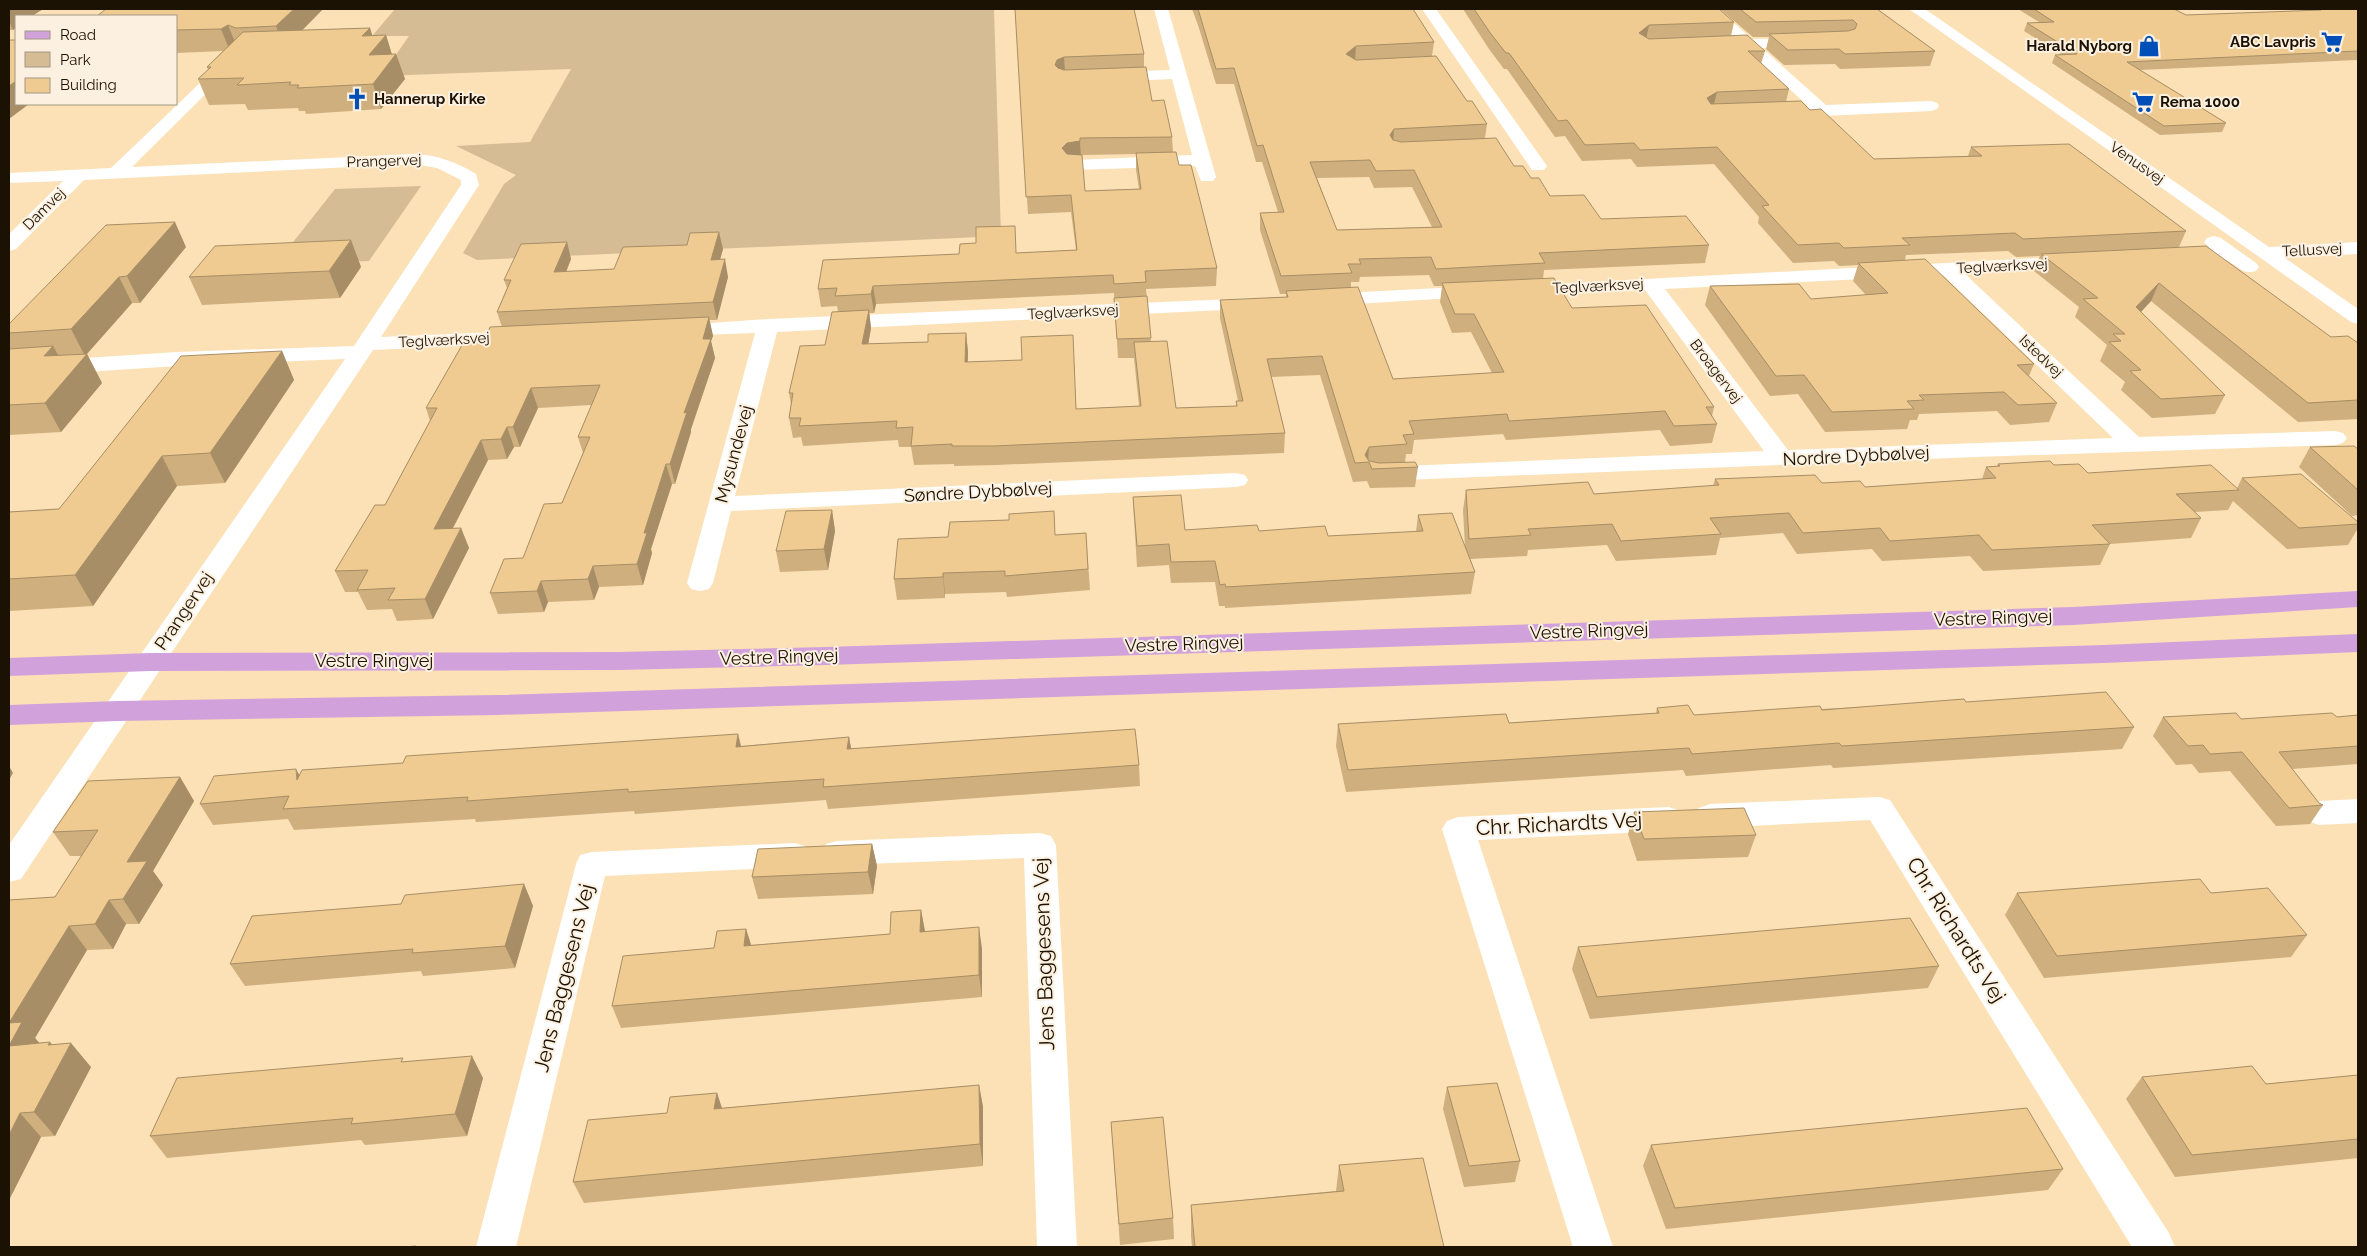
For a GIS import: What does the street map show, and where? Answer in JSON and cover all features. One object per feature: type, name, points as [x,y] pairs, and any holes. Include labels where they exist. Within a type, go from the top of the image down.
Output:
[{"type":"main road","name":"Vestre Ringvej","points":[[9,668],[150,662],[619,661],[836,655],[2063,616],[2358,599]]},
{"type":"main road","points":[[9,716],[118,711],[508,705],[2104,654],[2358,642]]},
{"type":"street","points":[[1160,9],[1207,178]]},
{"type":"street","points":[[1429,9],[1538,166]]},
{"type":"street","points":[[1710,9],[1823,111]]},
{"type":"street","name":"Venusvej","points":[[1916,9],[2358,318]]},
{"type":"street","points":[[1702,45],[1815,41]]},
{"type":"street","points":[[117,172],[238,54]]},
{"type":"street","points":[[1448,64],[1467,63]]},
{"type":"street","points":[[1093,78],[1178,74]]},
{"type":"street","points":[[1768,113],[1931,106]]},
{"type":"street","points":[[1505,147],[1524,146]]},
{"type":"street","name":"Prangervej","points":[[9,178],[414,159],[435,160],[462,172],[470,178],[470,185],[363,348],[9,870]]},
{"type":"street","points":[[1074,165],[1202,160]]},
{"type":"street","name":"Damvej","points":[[9,245],[80,174]]},
{"type":"street","points":[[2207,237],[2249,267]]},
{"type":"street","name":"Tellusvej","points":[[2265,253],[2358,248]]},
{"type":"street","points":[[2160,257],[2230,254]]},
{"type":"street","name":"Teglværksvej","points":[[1303,301],[2097,261]]},
{"type":"street","name":"Istedvej","points":[[1949,269],[2132,443]]},
{"type":"street","name":"Broagervej","points":[[1650,284],[1782,459]]},
{"type":"street","name":"Teglværksvej","points":[[660,330],[1274,303]]},
{"type":"street","name":"Mysundevej","points":[[700,583],[768,325]]},
{"type":"street","name":"Teglværksvej","points":[[363,348],[543,336]]},
{"type":"street","points":[[9,370],[363,348]]},
{"type":"street","name":"Nordre Dybbølvej","points":[[1377,474],[1782,459],[2132,443],[2335,438]]},
{"type":"street","name":"Søndre Dybbølvej","points":[[720,504],[1236,480]]},
{"type":"street","name":"Chr. Richardts Vej","points":[[1593,1247],[1458,829],[1879,808],[2154,1247]]},
{"type":"street","points":[[2319,813],[2358,811]]},
{"type":"street","name":"Jens Baggesens Vej","points":[[496,1247],[592,864],[1040,845],[1057,1247]]},
{"type":"green space","points":[[395,9],[994,9],[1001,236],[477,260],[463,253],[504,184],[516,175],[456,146],[530,142],[571,69],[381,76],[409,36],[372,36]]},
{"type":"green space","points":[[421,186],[369,261],[275,265],[335,189]]},
{"type":"building","points":[[106,9],[294,9],[276,26],[236,28],[228,25],[221,29],[178,30],[178,15],[98,15]]},
{"type":"building","points":[[1015,9],[1134,9],[1144,54],[1064,57],[1057,60],[1055,65],[1064,70],[1146,67],[1152,101],[1164,100],[1172,137],[1080,138],[1080,141],[1067,143],[1062,148],[1067,154],[1082,155],[1085,191],[1141,189],[1136,153],[1176,152],[1179,165],[1191,165],[1217,268],[1145,271],[1146,282],[1114,284],[1113,275],[873,286],[871,294],[835,296],[837,288],[818,289],[823,260],[959,254],[960,244],[976,243],[976,227],[1015,226],[1016,253],[1077,250],[1071,195],[1026,197]]},
{"type":"building","points":[[1198,9],[1413,9],[1434,42],[1356,46],[1346,54],[1356,60],[1436,56],[1467,101],[1472,101],[1487,124],[1394,129],[1390,135],[1393,140],[1401,142],[1496,138],[1514,166],[1523,166],[1531,178],[1539,178],[1550,196],[1584,195],[1601,219],[1686,216],[1709,245],[1539,253],[1545,263],[1436,269],[1431,257],[1359,259],[1361,264],[1348,264],[1352,273],[1281,276],[1260,213],[1284,212],[1263,145],[1257,146],[1234,68],[1216,69]],"holes":[[[1370,160],[1376,171],[1414,170],[1442,227],[1337,230],[1310,162]]]},
{"type":"building","points":[[1474,9],[1719,9],[1734,22],[1649,25],[1639,33],[1649,39],[1747,35],[1765,51],[1748,51],[1789,89],[1717,92],[1707,98],[1711,104],[1801,101],[1810,110],[1821,109],[1874,159],[1982,156],[1971,147],[2069,144],[2186,231],[2023,239],[2015,233],[1902,238],[1910,245],[1844,248],[1839,243],[1798,245],[1762,206],[1769,205],[1717,147],[1640,150],[1634,143],[1585,145],[1567,120],[1558,121],[1509,53],[1506,53]]},
{"type":"building","points":[[1740,9],[1877,9],[1935,51],[1845,54],[1839,49],[1788,50],[1769,34],[1848,31],[1855,29],[1857,24],[1853,20],[1756,22]]},
{"type":"building","points":[[2034,9],[2174,9],[2186,15],[2358,9],[2358,51],[2127,62],[2226,123],[2164,126],[2055,55],[2077,54],[2027,23],[2054,22]]},
{"type":"building","points":[[370,28],[362,36],[386,35],[369,55],[396,54],[373,84],[297,88],[299,85],[289,85],[291,82],[237,85],[244,78],[198,79],[211,67],[207,67],[243,32]]},
{"type":"building","points":[[9,40],[15,40],[15,82],[9,86]]},
{"type":"building","points":[[175,222],[127,276],[119,277],[71,329],[9,333],[9,324],[106,225]]},
{"type":"building","points":[[719,232],[711,260],[725,259],[713,302],[497,312],[511,280],[504,280],[521,244],[567,242],[554,272],[614,269],[623,247],[687,245],[690,233]]},
{"type":"building","points":[[351,240],[329,271],[189,277],[215,246]]},
{"type":"building","points":[[2206,246],[2331,337],[2348,336],[2358,343],[2358,400],[2308,403],[2159,283],[2136,307],[2225,395],[2161,399],[2130,371],[2141,370],[2109,342],[2121,341],[2113,334],[2125,334],[2083,299],[2098,298],[2041,254]]},
{"type":"building","points":[[1925,259],[2034,364],[2017,365],[2057,403],[2018,405],[2004,392],[1919,395],[1924,400],[1907,401],[1914,409],[1832,412],[1804,375],[1776,376],[1710,286],[1799,284],[1811,299],[1888,293],[1858,263]]},
{"type":"building","points":[[1554,278],[1572,308],[1646,305],[1714,407],[1706,407],[1717,424],[1674,426],[1665,411],[1509,421],[1507,414],[1409,421],[1414,434],[1403,435],[1407,444],[1369,447],[1365,455],[1369,461],[1379,463],[1415,462],[1418,467],[1372,469],[1369,462],[1355,463],[1322,356],[1267,359],[1285,433],[994,446],[952,446],[952,444],[911,446],[913,427],[896,428],[897,421],[799,426],[801,418],[789,418],[793,393],[789,393],[800,346],[825,345],[832,312],[869,310],[862,344],[928,342],[928,334],[966,333],[965,362],[1022,360],[1021,337],[1073,335],[1076,409],[1141,406],[1134,342],[1167,341],[1176,408],[1237,406],[1236,401],[1243,401],[1220,300],[1288,297],[1286,291],[1358,287],[1393,379],[1504,372],[1474,314],[1455,314],[1442,283]]},
{"type":"building","points":[[1147,296],[1151,338],[1117,339],[1114,298]]},
{"type":"building","points":[[709,317],[703,339],[711,339],[684,413],[687,412],[670,464],[666,464],[644,533],[647,533],[637,564],[593,566],[588,579],[541,581],[537,591],[490,593],[504,559],[523,558],[544,504],[562,503],[590,437],[578,437],[600,385],[531,388],[513,427],[507,427],[501,439],[481,440],[434,529],[461,528],[425,599],[388,600],[395,588],[357,590],[368,570],[335,571],[375,505],[385,505],[437,408],[426,408],[465,340],[485,340],[490,327]]},
{"type":"building","points":[[53,346],[44,356],[87,354],[45,403],[9,405],[9,349]]},
{"type":"building","points":[[282,351],[210,453],[162,456],[75,575],[9,579],[9,512],[59,509],[181,356]]},
{"type":"building","points":[[2354,446],[2358,449],[2358,490],[2310,447]]},
{"type":"building","points":[[2050,461],[2054,465],[2079,464],[2088,473],[2211,465],[2239,490],[2176,494],[2201,518],[2092,525],[2110,544],[1992,550],[1979,535],[1890,541],[1880,528],[1803,533],[1789,513],[1710,518],[1721,534],[1621,541],[1612,524],[1528,529],[1531,535],[1469,539],[1466,490],[1588,482],[1594,494],[1719,485],[1715,479],[1815,475],[1822,483],[1860,481],[1865,487],[1996,478],[1986,467],[2000,466],[1998,464]]},
{"type":"building","points":[[2301,474],[2358,522],[2358,524],[2299,528],[2242,478]]},
{"type":"building","points":[[1181,495],[1185,530],[1257,525],[1259,531],[1325,526],[1328,536],[1423,531],[1418,515],[1452,513],[1475,572],[1226,587],[1225,584],[1220,585],[1215,561],[1171,562],[1169,544],[1137,546],[1133,497]]},
{"type":"building","points":[[832,510],[824,549],[776,551],[786,511]]},
{"type":"building","points":[[1054,511],[1055,535],[1086,533],[1088,569],[1005,576],[1005,571],[943,573],[943,577],[894,579],[898,539],[948,537],[950,522],[1009,520],[1009,514]]},
{"type":"building","points":[[2106,692],[2134,727],[1842,746],[1839,743],[1692,754],[1689,748],[1348,770],[1338,724],[1506,714],[1509,723],[1659,713],[1657,708],[1688,705],[1694,715],[1820,706],[1822,710],[1964,699],[1966,702]]},
{"type":"building","points":[[2236,713],[2241,719],[2332,713],[2337,717],[2358,715],[2358,746],[2279,752],[2319,803],[2323,805],[2289,808],[2242,752],[2210,754],[2203,745],[2188,746],[2163,717]]},
{"type":"building","points":[[1135,729],[1139,765],[823,787],[824,779],[628,792],[628,789],[467,801],[468,797],[283,809],[289,796],[200,804],[214,776],[296,769],[297,780],[302,770],[403,763],[406,756],[738,734],[736,747],[849,737],[847,749]]},
{"type":"building","points":[[180,777],[127,862],[147,861],[123,899],[109,900],[95,924],[69,926],[9,1023],[9,900],[55,897],[98,830],[53,832],[88,781]]},
{"type":"building","points":[[1744,808],[1756,835],[1644,839],[1634,812]]},
{"type":"building","points":[[872,844],[868,872],[752,877],[758,849]]},
{"type":"building","points":[[2200,879],[2211,893],[2268,888],[2307,935],[2057,956],[2017,893]]},
{"type":"building","points":[[524,884],[505,946],[412,953],[413,949],[230,964],[252,916],[401,904],[405,895]]},
{"type":"building","points":[[921,910],[920,932],[979,927],[979,975],[612,1006],[623,956],[714,948],[717,931],[746,929],[744,946],[890,934],[891,912]]},
{"type":"building","points":[[1910,918],[1939,966],[1597,997],[1578,947]]},
{"type":"building","points":[[22,1022],[9,1046],[9,1023]]},
{"type":"building","points":[[50,1042],[48,1045],[71,1043],[34,1112],[20,1113],[9,1135],[9,1046]]},
{"type":"building","points":[[472,1056],[455,1114],[351,1124],[353,1118],[150,1136],[177,1078],[403,1058],[401,1062]]},
{"type":"building","points":[[2252,1066],[2266,1084],[2358,1075],[2358,1139],[2192,1155],[2142,1077]]},
{"type":"building","points":[[1497,1083],[1520,1161],[1469,1166],[1447,1087]]},
{"type":"building","points":[[979,1085],[980,1144],[573,1182],[588,1120],[667,1113],[670,1097],[717,1093],[714,1109]]},
{"type":"building","points":[[2027,1108],[2063,1169],[1675,1208],[1651,1145]]},
{"type":"building","points":[[1163,1117],[1173,1218],[1119,1224],[1111,1122]]},
{"type":"building","points":[[1423,1158],[1444,1247],[1195,1247],[1191,1205],[1344,1191],[1339,1165]]},
{"type":"place","name":"ABC Lavpris","points":[[2332,42]]},
{"type":"place","name":"Harald Nyborg","points":[[2149,46]]},
{"type":"place","name":"Hannerup Kirke","points":[[357,99]]},
{"type":"place","name":"Rema 1000","points":[[2143,102]]}]
